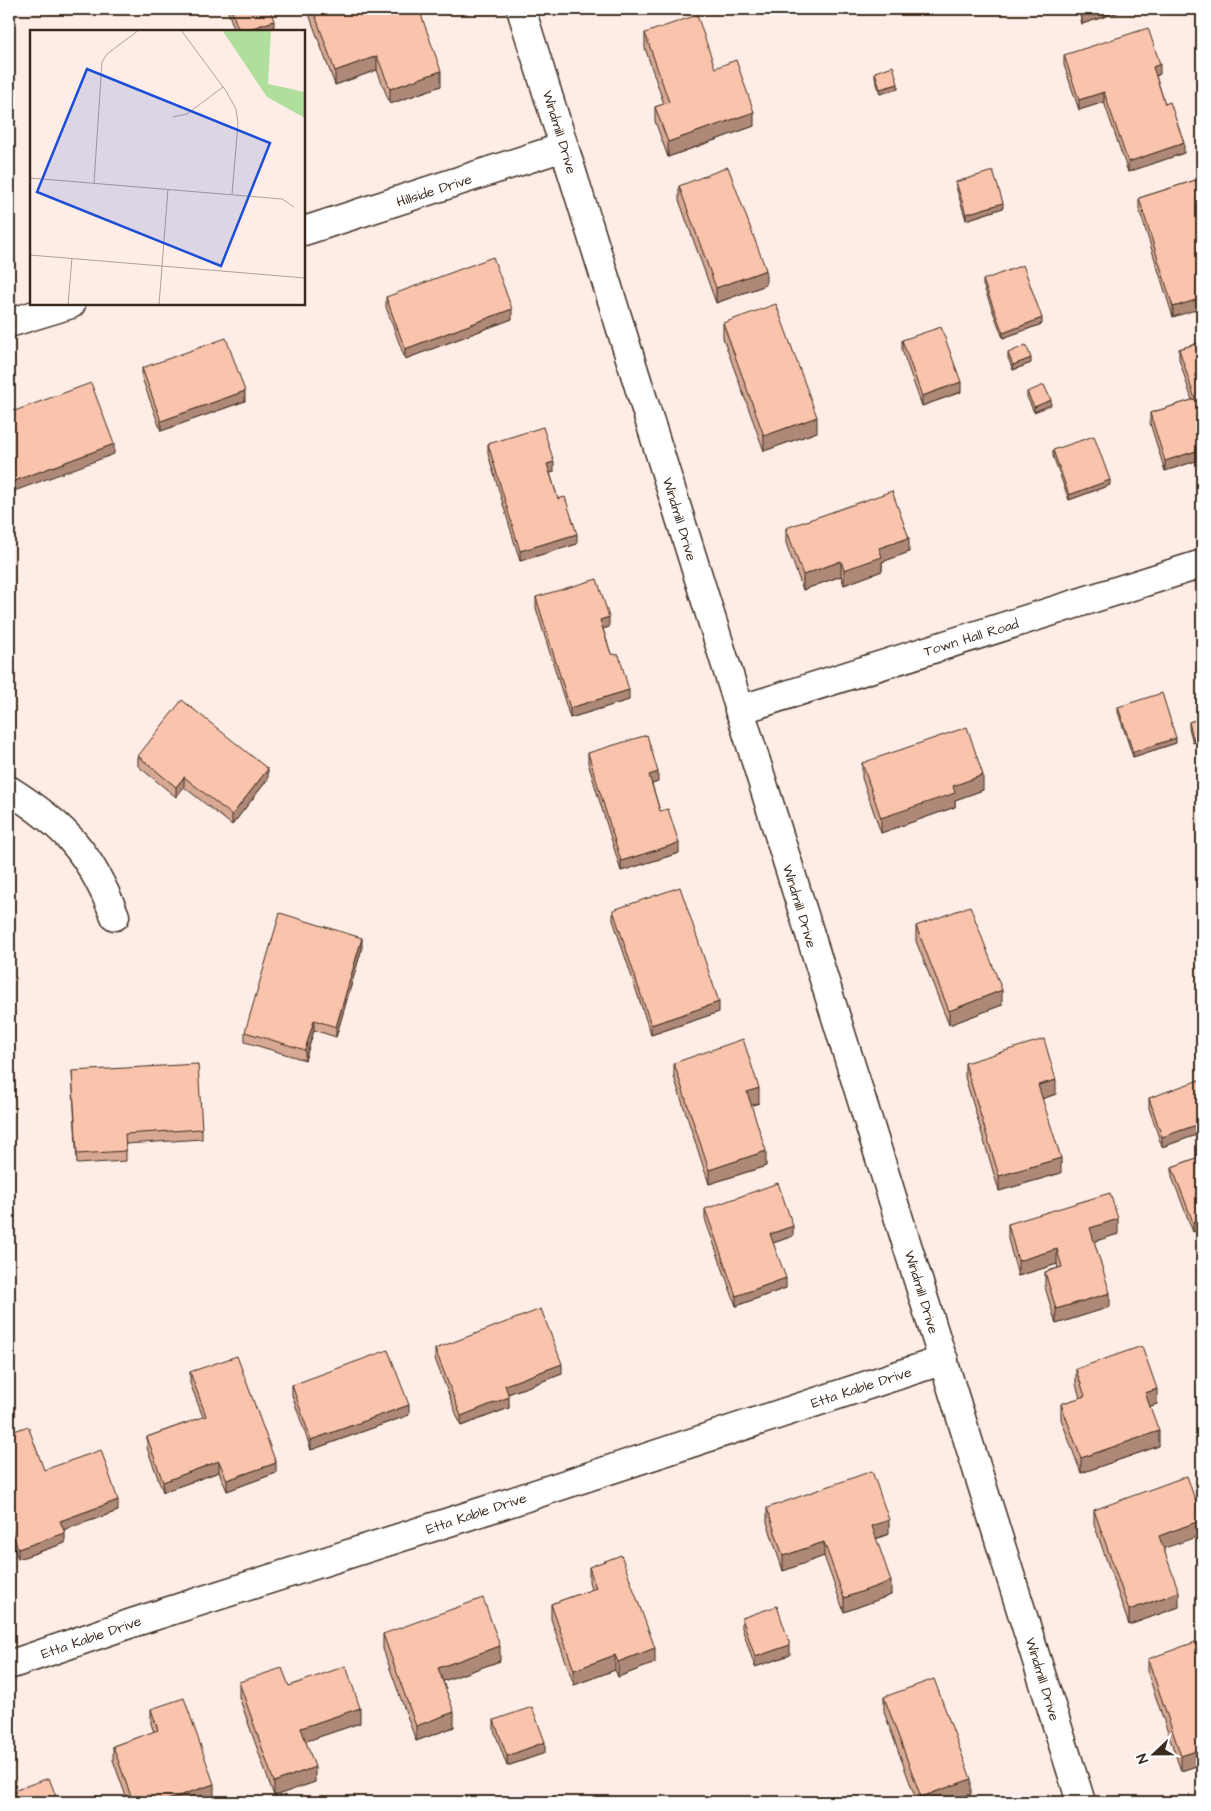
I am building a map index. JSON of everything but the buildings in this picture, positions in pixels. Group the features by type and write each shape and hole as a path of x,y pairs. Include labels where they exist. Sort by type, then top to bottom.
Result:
{"street":[{"name":"Windmill Drive","path":"521,9 1081,1802"},
{"name":"Hillside Drive","path":"305,231 564,147"},
{"path":"9,323 68,305"},
{"name":"Town Hall Road","path":"739,710 1202,564"},
{"path":"9,790 45,814 64,831 86,857 102,885 115,916"},
{"name":"Etta Kable Drive","path":"9,1664 944,1360"}]}
